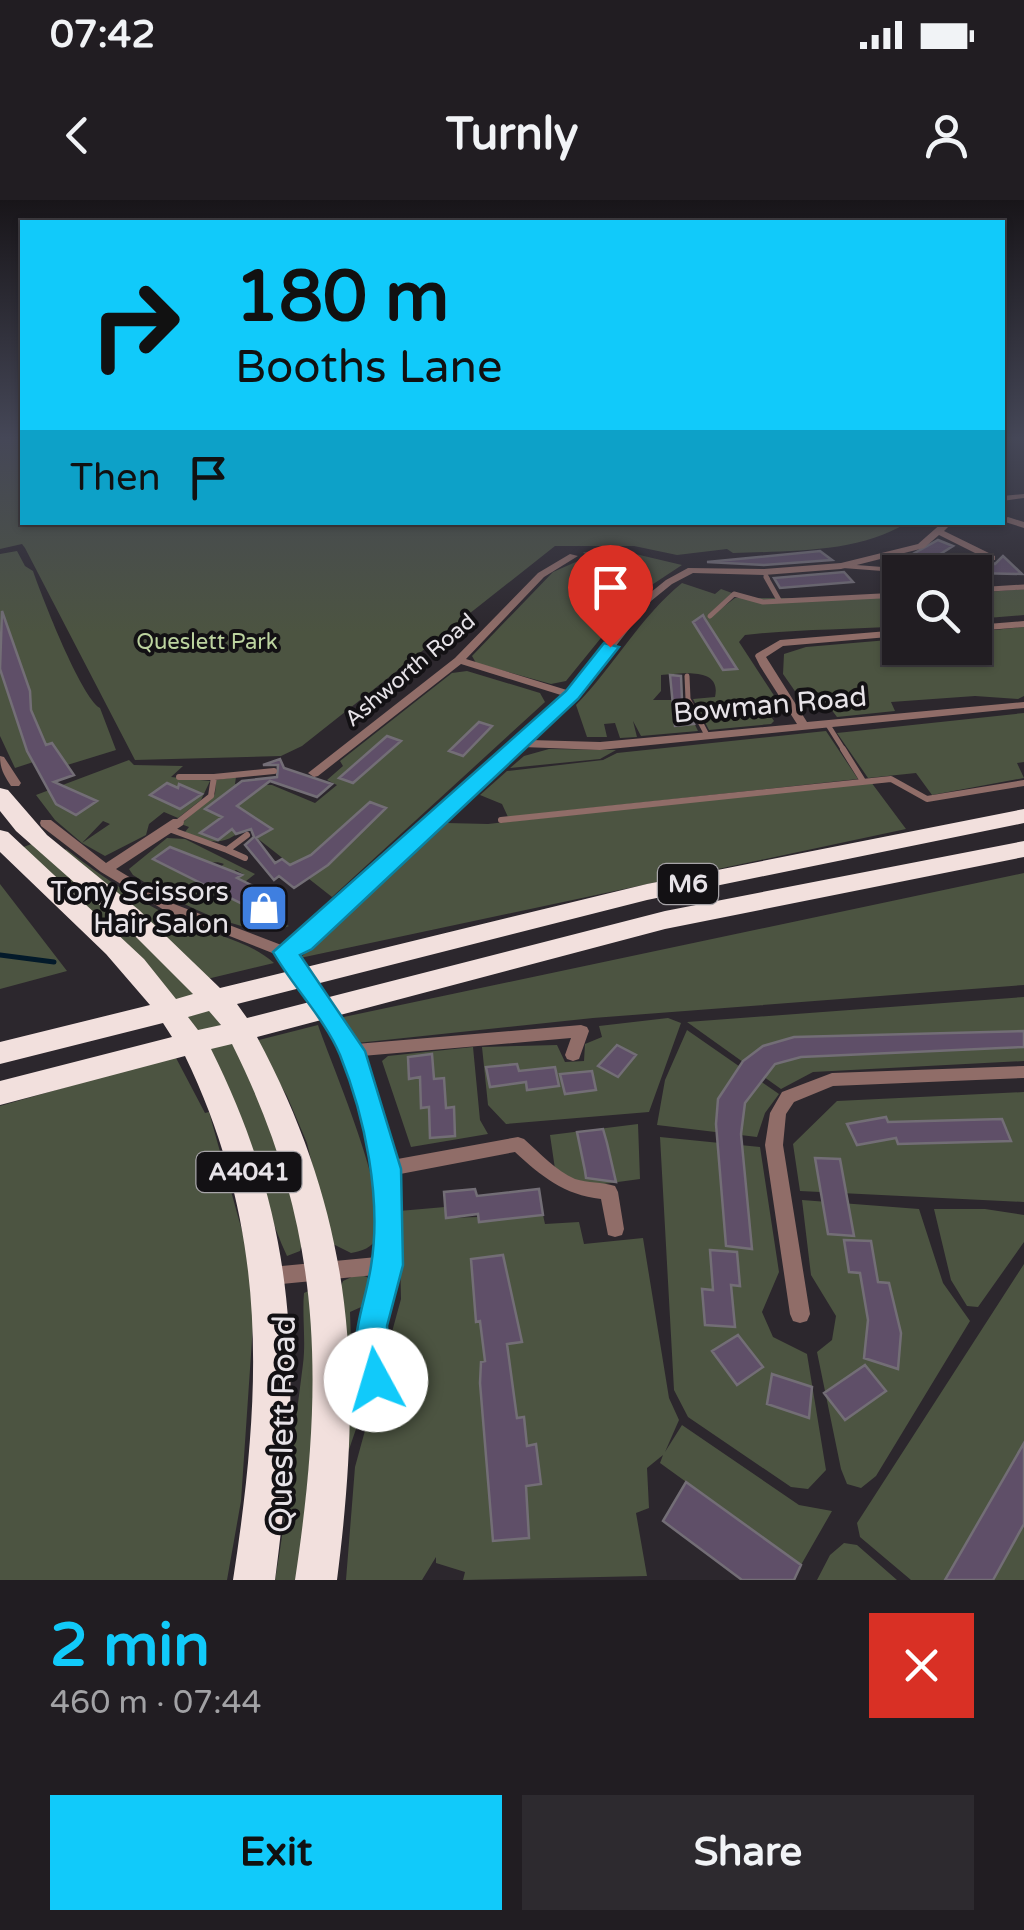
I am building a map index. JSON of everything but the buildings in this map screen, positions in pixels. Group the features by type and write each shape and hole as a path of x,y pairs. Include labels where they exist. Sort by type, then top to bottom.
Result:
{"highway":[{"name":"Queslett Road","path":"7,789 18,838 72,903 148,982 206,1064 246,1158 272,1276 272,1439 254,1580"},
{"name":"M6","path":"0,1053 646,892 1024,816"},
{"name":"Queslett Road","path":"18,838 132,919 229,1014 278,1102 310,1194 324,1270 330,1383 325,1524 316,1580"},
{"name":"M6","path":"0,1093 666,920 1024,849"}],"street":[{"path":"1008,520 1024,526"},
{"path":"376,1380 370,1326 387,1265 386,1169 352,1051 285,952 304,943 572,695 648,599 669,582 692,570 764,572 842,566 921,546 947,525"},
{"path":"942,532 989,553"},
{"name":"Ashworth Road","path":"314,773 459,660 541,575 573,556"},
{"path":"992,627 1024,624"},
{"path":"804,726 760,656 780,642 882,634"},
{"path":"459,660 572,695"},
{"name":"Bowman Road","path":"520,743 600,746 1024,705"},
{"name":"Queslett Road","path":"0,760 7,789"},
{"path":"106,869 173,825"},
{"name":"Queslett Road","path":"18,838 106,869 170,907 285,952"},
{"path":"352,1051 581,1031 573,1055"},
{"path":"800,1314 774,1145 778,1113 788,1097 832,1080 1024,1072"},
{"path":"386,1169 518,1144 551,1177 576,1190 609,1192 615,1228"},
{"path":"324,1270 387,1265"},
{"name":"Queslett Road","path":"272,1276 324,1270"}],"lane":[{"path":"842,566 863,572 882,570"},
{"path":"764,572 779,600"},
{"path":"992,589 1024,587"},
{"path":"710,616 734,594 763,602 882,596"},
{"path":"687,676 688,699 706,735"},
{"path":"828,725 863,781"},
{"path":"179,778 274,772"},
{"path":"214,778 210,796 173,825 246,858"},
{"path":"502,820 863,781 891,780 927,799 1024,783"},
{"path":"227,850 247,835"}],"green space":[{"name":"Queslett Park","path":"0,504 20,504 20,525 902,525 867,540 799,551 733,553 727,549 677,555 634,546 555,546 302,746 281,756 135,760 25,548 22,544 0,549"},
{"path":"17,551 25,566 33,571 63,645 83,686 100,708 116,750 64,766 58,754 15,768 0,736 0,554"},
{"path":"583,552 627,552 682,565 635,596 566,681 551,684 476,663 472,656 553,572 587,557"},
{"path":"682,583 715,594 721,589 732,593 707,616 710,617 735,598 882,598 882,627 745,635 739,642 775,697 752,700 764,706 774,721 771,724 709,730 693,699 715,697 712,680 698,674 661,675 661,691 653,700 683,700 698,731 641,736 633,721 637,737 620,738 615,723 604,724 607,737 587,737 576,705"},
{"path":"1024,589 1024,615 992,618 992,592"},
{"path":"1024,627 1024,696 1018,699 975,696 891,702 895,711 837,717 818,692 797,694 783,674 784,654 806,647 882,641 882,665 992,665 992,630"},
{"path":"467,671 540,693 545,702 332,897 257,838 272,829 258,820 223,841 185,832 189,827 181,824 215,794 216,780 236,777 235,784 272,785 315,803 337,785 327,780 343,766 340,761 452,673"},
{"path":"1024,713 1024,762 1017,763 1024,778 932,795 916,773 868,778 837,733"},
{"path":"826,731 858,779 508,817 502,804 480,795 507,771 603,760 617,753"},
{"path":"549,749 616,750 600,759 510,768 524,756"},
{"path":"129,760 134,765 183,766 171,777 210,781 201,800 178,818 164,812 149,824 146,835 105,856 82,843 55,820 36,795","holes":["103,821 110,824 82,843"]},
{"path":"871,782 906,829 300,958 447,823 488,824"},
{"path":"167,838 185,839 255,874 232,892 228,890 243,874 236,870 230,874 219,868 224,864 219,862 200,867 187,877 289,926 272,930 231,923 166,895 133,875 129,869"},
{"path":"34,843 174,970 223,1027 263,1100 303,1239 300,1251 287,1256 236,1107 21,848"},
{"path":"66,849 153,907 242,944 274,963 207,979 63,852"},
{"path":"1024,873 1024,985 593,1018 357,1043 339,1018"},
{"path":"0,884 67,971 0,989"},
{"path":"1024,997 1024,1061 813,1072 781,1089 687,1022"},
{"path":"668,1018 681,1023 649,1112 506,1124 488,1105 482,1047 557,1045 565,1062 584,1061 585,1044 602,1037 599,1026"},
{"path":"318,1025 376,1194 377,1237 370,1246 351,1253 331,1243 307,1143 287,1096 255,1041"},
{"path":"687,1030 779,1094 765,1113 757,1137 657,1125 665,1080"},
{"path":"473,1047 480,1120 488,1134 411,1147 382,1061 388,1056"},
{"path":"175,1056 205,1113 209,1112 256,1281 241,1501 227,1580 0,1580 0,1106"},
{"path":"1024,1092 1024,1202 800,1191 793,1144 837,1101"},
{"path":"638,1124 640,1179 581,1187 555,1169 550,1135"},
{"path":"660,1137 760,1147 779,1272 762,1312 773,1337 807,1354 826,1470 808,1489 791,1487 688,1417 674,1390"},
{"path":"802,1200 919,1209 943,1283 970,1321 876,1476 861,1488 847,1484 841,1469 817,1352 832,1340 836,1316 811,1275"},
{"path":"445,1207 446,1218 543,1215 545,1224 579,1222 584,1244 643,1238 669,1398 679,1420 665,1452 682,1425 799,1505 832,1511 801,1565 660,1463 663,1455 647,1468 649,1508 636,1513 647,1576 463,1580 465,1572 436,1563 436,1557 422,1580 346,1580 355,1467 401,1299 399,1211"},
{"path":"934,1209 985,1209 1024,1215 1024,1242 978,1307 967,1306 951,1280"},
{"path":"1024,1264 1024,1580 911,1580 860,1537 857,1523"},
{"path":"358,1274 367,1277 374,1289 370,1303 350,1312 352,1368 370,1388 342,1470 339,1291 343,1281"},
{"path":"313,1289 316,1395 298,1580 275,1580 303,1364 304,1293"},
{"path":"844,1543 857,1545 897,1580 817,1580 830,1555"}],"waterway":[{"path":"0,955 54,962"}],"place":[{"name":"Tony Scissors Hair Salon","path":"264,908"}],"route":[{"path":"376,1380 370,1326 387,1265 386,1169 352,1051 285,952 304,943 572,695 610,647"}]}
